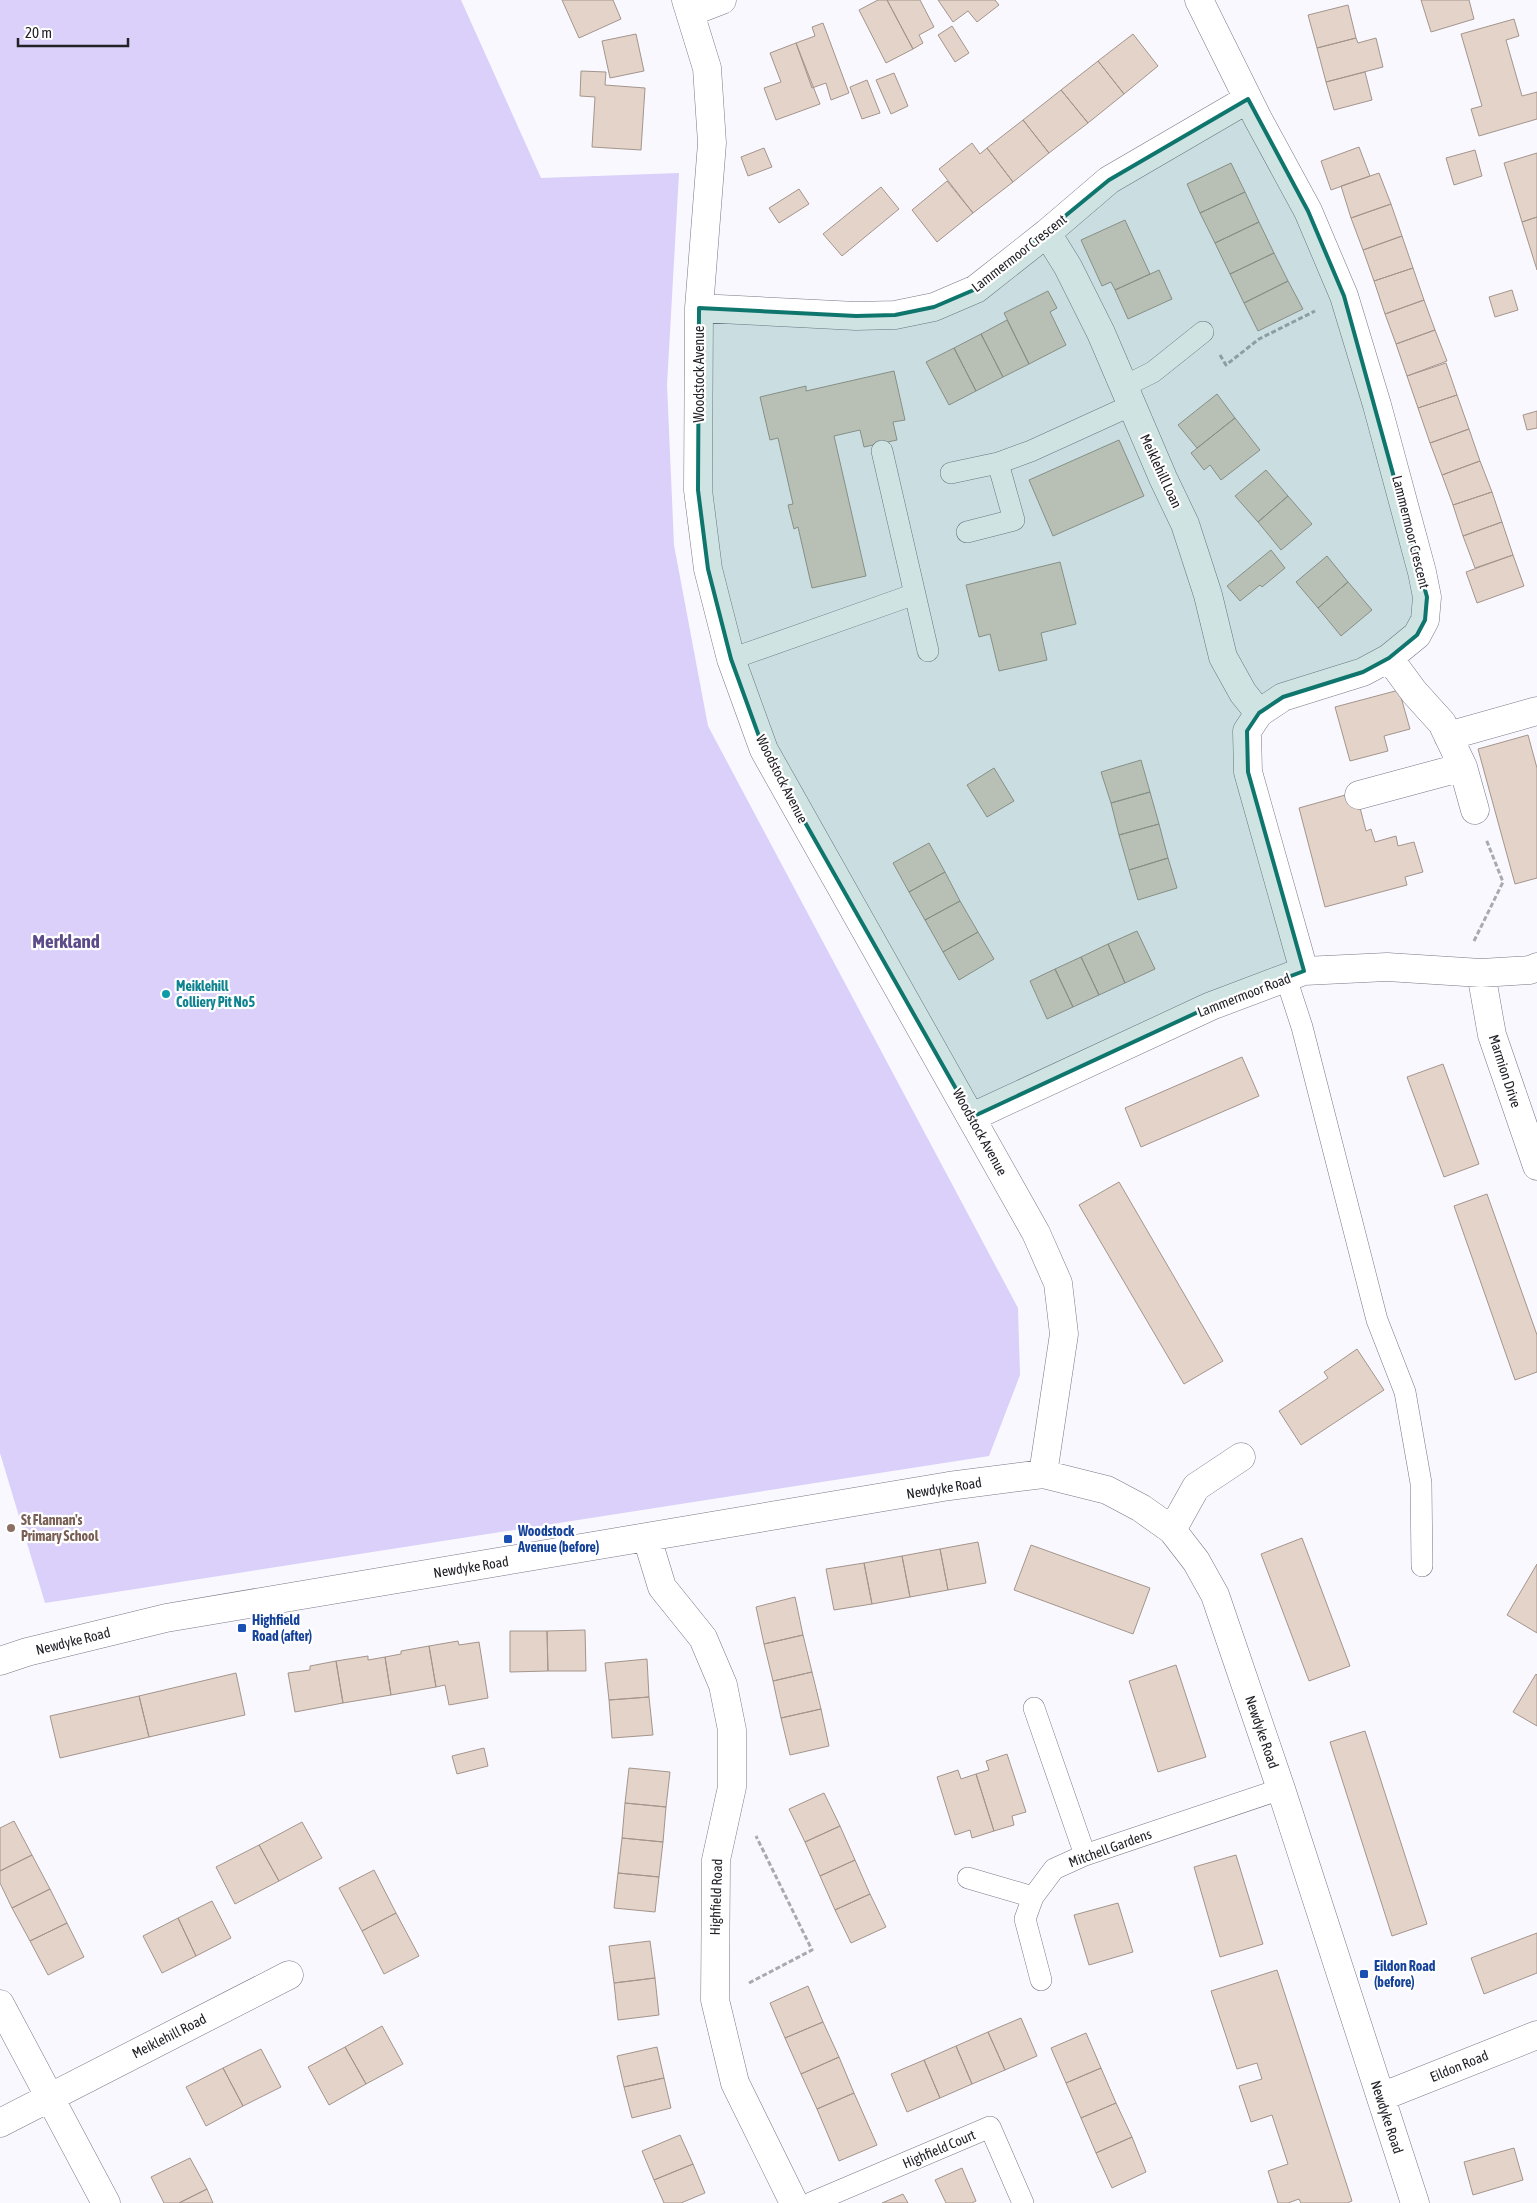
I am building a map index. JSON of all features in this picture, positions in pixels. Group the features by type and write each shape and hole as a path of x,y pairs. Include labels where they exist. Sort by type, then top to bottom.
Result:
{"street":[{"path":"689,6 722,0"},
{"name":"Lammermoor Crescent","path":"1199,0 1248,99 1308,211 1344,296 1380,414 1428,597 1425,620 1417,635 1389,658 1363,672 1283,697 1259,713 1247,731 1248,772 1295,974"},
{"name":"Woodstock Avenue","path":"689,6 707,68 712,143 699,308 698,490 708,570 730,659 764,750 1036,1232 1058,1283 1064,1334 1043,1474"},
{"name":"Lammermoor Crescent","path":"699,308 856,316 895,315 934,307 976,288 1047,233 1109,180 1248,99"},
{"name":"Meiklehill Loan","path":"1047,233 1068,267 1101,333 1127,396 1185,524 1208,595 1223,657 1243,693 1259,713"},
{"path":"1389,658 1414,692 1442,723 1463,767 1475,810"},
{"path":"1448,736 1537,710"},
{"path":"1359,795 1463,767"},
{"name":"Lammermoor Road","path":"972,1117 1211,1006 1295,974 1387,967 1481,973 1530,970 1537,967"},
{"name":"Marmion Drive","path":"1481,973 1492,1035 1537,1166"},
{"path":"1172,1530 1196,1487 1241,1457"},
{"name":"Newdyke Road","path":"0,1661 27,1652 166,1618 949,1486 1043,1474 1107,1490 1141,1508 1172,1530 1196,1561 1215,1595 1281,1789 1415,2203"},
{"name":"Highfield Road","path":"646,1538 662,1587 703,1638 723,1685 732,1730 732,1787 716,1860 715,2000 735,2083 794,2203"},
{"name":"Meiklehill Road","path":"0,2124 50,2096 288,1975"},
{"path":"0,2004 106,2203"},
{"name":"Eildon Road","path":"1380,2097 1537,2035"}],"lane":[{"path":"951,473 998,463 1031,451 1127,396 1153,372 1203,332"},
{"path":"882,451 928,651"},
{"path":"966,532 1014,520 998,463"},
{"path":"730,659 915,594"},
{"path":"1295,974 1302,1027 1376,1320 1404,1392 1422,1483 1422,1566"},
{"path":"1034,1708 1085,1855"},
{"name":"Mitchell Gardens","path":"1041,1980 1025,1919 1032,1897 1054,1870 1085,1855 1281,1789"},
{"path":"968,1878 1032,1897"},
{"name":"Highfield Court","path":"811,2203 990,2128 1023,2203"}],"path":[{"path":"1203,332 1226,365 1258,338 1344,296"},
{"path":"1475,810 1503,882 1474,939 1481,973"},
{"path":"715,2000 812,1950 732,1787"}],"highlighted area":[{"path":"1248,99 1308,211 1344,296 1427,597 1425,620 1417,635 1389,658 1363,672 1283,697 1259,713 1247,731 1248,772 1304,971 1211,1006 972,1117 764,750 731,659 708,569 698,490 699,308 856,316 895,315 934,307 976,289 1109,180"}],"shaded area":[{"path":"0,0 461,0 541,178 679,173 667,385 674,545 708,726 1018,1308 1020,1375 989,1456 45,1603 0,1453"}],"building":[{"path":"562,0 613,0 621,19 579,38"},
{"path":"878,0 887,0 913,49 886,63 859,10"},
{"path":"887,0 920,0 934,27 919,35 923,43 913,49"},
{"path":"938,0 995,0 999,5 977,22 968,11 953,22"},
{"path":"1421,0 1469,0 1474,19 1431,32"},
{"path":"1348,5 1356,38 1317,48 1308,15"},
{"path":"1514,19 1519,36 1506,40 1522,96 1537,92 1537,119 1479,136 1471,109 1482,106 1461,34"},
{"path":"823,23 849,93 831,100 826,83 812,88 796,43 815,36 812,27"},
{"path":"952,26 969,53 955,62 938,35"},
{"path":"636,34 644,71 610,78 602,41"},
{"path":"1133,34 1158,66 1124,94 1098,61"},
{"path":"1356,38 1358,43 1376,38 1383,67 1326,82 1317,48"},
{"path":"796,43 820,104 776,120 764,88 781,82 770,53"},
{"path":"1098,61 1124,94 1088,123 1061,90"},
{"path":"581,71 606,72 605,85 645,88 641,150 592,147 595,97 580,96"},
{"path":"1365,72 1372,100 1334,110 1326,82"},
{"path":"894,73 908,106 891,114 876,80"},
{"path":"867,80 880,113 862,119 850,87"},
{"path":"1061,90 1088,123 1049,153 1023,120"},
{"path":"1023,120 1049,153 1013,182 987,148"},
{"path":"972,143 980,154 987,148 1013,182 973,213 939,169"},
{"path":"1359,147 1370,176 1331,190 1321,161"},
{"path":"764,148 772,167 748,176 741,157"},
{"path":"1475,150 1482,176 1454,185 1446,158"},
{"path":"1537,153 1537,217 1522,222 1504,163"},
{"path":"1231,163 1245,192 1200,213 1187,184"},
{"path":"1379,173 1391,204 1351,218 1341,186"},
{"path":"947,181 973,213 937,242 912,210"},
{"path":"881,187 899,209 842,256 823,234"},
{"path":"799,189 809,204 779,223 769,208"},
{"path":"1245,192 1259,222 1215,243 1200,213"},
{"path":"1391,204 1402,236 1363,250 1351,218"},
{"path":"1537,217 1537,270 1522,222"},
{"path":"1125,220 1150,274 1115,290 1111,282 1102,286 1081,240"},
{"path":"1259,222 1274,253 1230,274 1215,243"},
{"path":"1402,236 1413,268 1374,281 1363,250"},
{"path":"1274,253 1288,281 1244,303 1230,274"},
{"path":"1413,268 1424,300 1385,314 1374,281"},
{"path":"1159,270 1172,299 1128,319 1115,290"},
{"path":"1288,281 1303,309 1258,331 1244,303"},
{"path":"1512,290 1518,310 1495,317 1489,297"},
{"path":"1048,291 1057,308 1050,312 1066,345 1029,364 1004,313"},
{"path":"1424,300 1435,330 1396,344 1385,314"},
{"path":"1007,320 1029,364 1003,377 981,334"},
{"path":"1435,330 1447,361 1407,376 1396,344"},
{"path":"981,334 1003,377 976,391 954,348"},
{"path":"954,348 976,391 949,405 926,362"},
{"path":"1446,363 1457,395 1418,408 1407,376"},
{"path":"894,371 905,420 893,422 897,440 864,447 860,430 834,436 866,576 812,588 798,527 794,529 788,505 793,504 778,438 770,440 760,397 806,386 806,391"},
{"path":"1217,394 1235,418 1197,448 1178,425"},
{"path":"1457,395 1469,429 1430,443 1418,408"},
{"path":"1537,411 1537,428 1527,430 1523,415"},
{"path":"1235,418 1260,450 1221,480 1210,465 1204,470 1191,453"},
{"path":"1469,429 1480,461 1442,475 1430,443"},
{"path":"1119,440 1144,496 1053,536 1029,480"},
{"path":"1480,461 1492,492 1453,505 1442,475"},
{"path":"1266,470 1288,496 1258,522 1235,496"},
{"path":"1492,492 1502,522 1463,536 1453,505"},
{"path":"1288,496 1312,524 1281,550 1258,522"},
{"path":"1502,522 1513,555 1475,568 1463,536"},
{"path":"1271,550 1285,568 1262,587 1260,585 1240,601 1227,586"},
{"path":"1513,555 1524,586 1477,603 1466,572"},
{"path":"1327,556 1348,582 1318,608 1296,582"},
{"path":"1060,562 1076,624 1041,633 1047,660 999,671 990,634 979,637 966,585"},
{"path":"1348,582 1372,610 1341,636 1318,608"},
{"path":"1399,690 1410,729 1384,736 1388,751 1350,761 1335,707"},
{"path":"1528,735 1537,768 1537,878 1515,884 1478,749"},
{"path":"1141,760 1150,792 1111,803 1101,772"},
{"path":"994,768 1014,801 987,817 967,785"},
{"path":"1150,792 1159,824 1119,835 1111,803"},
{"path":"1356,792 1366,831 1371,829 1375,842 1396,836 1398,846 1414,842 1423,872 1405,877 1407,885 1325,907 1299,808"},
{"path":"1159,824 1168,858 1129,870 1119,835"},
{"path":"929,843 945,872 909,892 893,863"},
{"path":"1168,858 1177,888 1138,900 1129,870"},
{"path":"945,872 960,901 925,920 909,892"},
{"path":"960,901 978,932 943,952 925,920"},
{"path":"1137,931 1155,969 1125,983 1108,944"},
{"path":"978,932 994,959 959,980 943,952"},
{"path":"1108,944 1125,983 1099,995 1081,957"},
{"path":"1081,957 1099,995 1073,1007 1055,969"},
{"path":"1055,969 1073,1007 1047,1019 1030,981"},
{"path":"1242,1057 1259,1096 1141,1147 1125,1108"},
{"path":"1443,1064 1479,1164 1444,1177 1407,1077"},
{"path":"1119,1182 1223,1361 1184,1384 1079,1205"},
{"path":"1487,1194 1537,1335 1537,1372 1515,1380 1454,1206"},
{"path":"1357,1349 1384,1390 1301,1445 1279,1411 1328,1378 1324,1372"},
{"path":"1302,1538 1350,1666 1309,1681 1261,1554"},
{"path":"978,1542 986,1583 948,1590 940,1549"},
{"path":"1031,1545 1150,1588 1133,1634 1014,1590"},
{"path":"940,1549 948,1590 910,1597 902,1556"},
{"path":"902,1556 910,1597 872,1604 864,1563"},
{"path":"864,1563 872,1604 834,1610 826,1569"},
{"path":"1537,1564 1537,1633 1507,1615"},
{"path":"795,1597 803,1635 764,1644 756,1607"},
{"path":"585,1630 586,1671 548,1671 547,1631"},
{"path":"510,1631 547,1631 548,1671 510,1672"},
{"path":"803,1635 812,1672 773,1681 764,1644"},
{"path":"458,1641 459,1645 479,1642 488,1698 449,1705 445,1685 436,1687 429,1646"},
{"path":"429,1646 436,1687 391,1695 385,1657 401,1654 401,1651"},
{"path":"368,1656 368,1660 385,1657 391,1695 343,1703 336,1661"},
{"path":"647,1659 649,1697 609,1700 605,1663"},
{"path":"336,1661 343,1703 295,1712 288,1673 310,1670 310,1666"},
{"path":"1176,1665 1206,1757 1158,1772 1129,1681"},
{"path":"812,1672 821,1709 781,1718 773,1681"},
{"path":"236,1673 245,1715 149,1737 139,1696"},
{"path":"1537,1675 1537,1726 1513,1712"},
{"path":"139,1696 149,1737 60,1758 50,1716"},
{"path":"649,1697 653,1735 612,1738 609,1700"},
{"path":"821,1709 829,1746 790,1755 781,1718"},
{"path":"1365,1731 1427,1924 1392,1936 1330,1742"},
{"path":"484,1748 488,1766 457,1774 452,1756"},
{"path":"1007,1754 1026,1812 1012,1816 1014,1825 994,1831 976,1774 989,1770 986,1761"},
{"path":"629,1768 670,1772 666,1807 625,1803"},
{"path":"958,1770 961,1779 976,1774 994,1831 972,1838 970,1830 955,1835 937,1777"},
{"path":"824,1793 840,1826 805,1842 789,1809"},
{"path":"625,1803 666,1807 663,1842 622,1838"},
{"path":"14,1821 32,1855 0,1871 0,1828"},
{"path":"302,1822 322,1858 279,1881 259,1845"},
{"path":"840,1826 855,1860 820,1876 805,1842"},
{"path":"622,1838 663,1842 659,1877 618,1873"},
{"path":"259,1845 279,1881 235,1904 216,1867"},
{"path":"32,1855 50,1889 12,1908 0,1883 0,1871"},
{"path":"1236,1855 1263,1944 1220,1957 1194,1867"},
{"path":"855,1860 870,1894 835,1910 820,1876"},
{"path":"374,1870 396,1913 362,1931 339,1888"},
{"path":"618,1873 659,1877 655,1912 614,1908"},
{"path":"50,1889 67,1923 30,1941 12,1908"},
{"path":"870,1894 886,1927 851,1943 835,1910"},
{"path":"212,1901 231,1938 196,1956 178,1918"},
{"path":"1118,1903 1133,1952 1089,1965 1074,1915"},
{"path":"396,1913 419,1956 384,1974 362,1931"},
{"path":"178,1918 196,1956 162,1973 143,1936"},
{"path":"67,1923 84,1957 48,1975 30,1941"},
{"path":"1537,1933 1537,1973 1484,1994 1471,1958"},
{"path":"650,1941 655,1978 614,1983 609,1946"},
{"path":"1277,1970 1352,2201 1347,2203 1301,2203 1299,2199 1288,2203 1278,2203 1268,2171 1288,2164 1272,2115 1251,2122 1239,2086 1262,2079 1257,2063 1237,2069 1211,1991"},
{"path":"655,1978 659,2015 618,2020 614,1983"},
{"path":"808,1986 823,2022 785,2038 770,2003"},
{"path":"1021,2018 1037,2056 1005,2070 988,2032"},
{"path":"823,2022 839,2057 801,2074 785,2038"},
{"path":"382,2026 403,2064 366,2084 345,2047"},
{"path":"988,2032 1005,2070 972,2084 956,2046"},
{"path":"1086,2033 1101,2068 1066,2083 1051,2048"},
{"path":"956,2046 972,2084 940,2098 924,2060"},
{"path":"345,2047 366,2084 329,2105 308,2067"},
{"path":"657,2047 664,2078 624,2087 617,2056"},
{"path":"261,2049 281,2087 243,2106 223,2068"},
{"path":"839,2057 854,2093 817,2109 801,2074"},
{"path":"924,2060 940,2098 907,2112 891,2074"},
{"path":"223,2068 243,2106 206,2126 186,2087"},
{"path":"1101,2068 1116,2103 1081,2118 1066,2083"},
{"path":"664,2078 671,2108 632,2118 624,2087"},
{"path":"854,2093 877,2145 839,2161 817,2109"},
{"path":"1116,2103 1132,2137 1096,2153 1081,2118"},
{"path":"680,2135 693,2164 654,2180 642,2151"},
{"path":"1132,2137 1146,2172 1112,2188 1096,2153"},
{"path":"1514,2148 1523,2180 1473,2195 1464,2162"},
{"path":"190,2158 207,2189 179,2203 164,2203 151,2177"},
{"path":"693,2164 705,2193 681,2203 664,2203 654,2180"},
{"path":"962,2168 976,2201 972,2203 946,2203 935,2180"},
{"path":"207,2189 213,2203 179,2203"},
{"path":"903,2194 908,2203 882,2203"}],"place":[{"name":"Meiklehill Colliery Pit No5","path":"166,994"},
{"name":"St Flannan's Primary School","path":"11,1528"},
{"name":"Woodstock Avenue (before)","path":"508,1539"},
{"name":"Highfield Road (after)","path":"242,1628"},
{"name":"Eildon Road (before)","path":"1364,1974"}],"district":[{"name":"Merkland","path":"66,941"}]}
